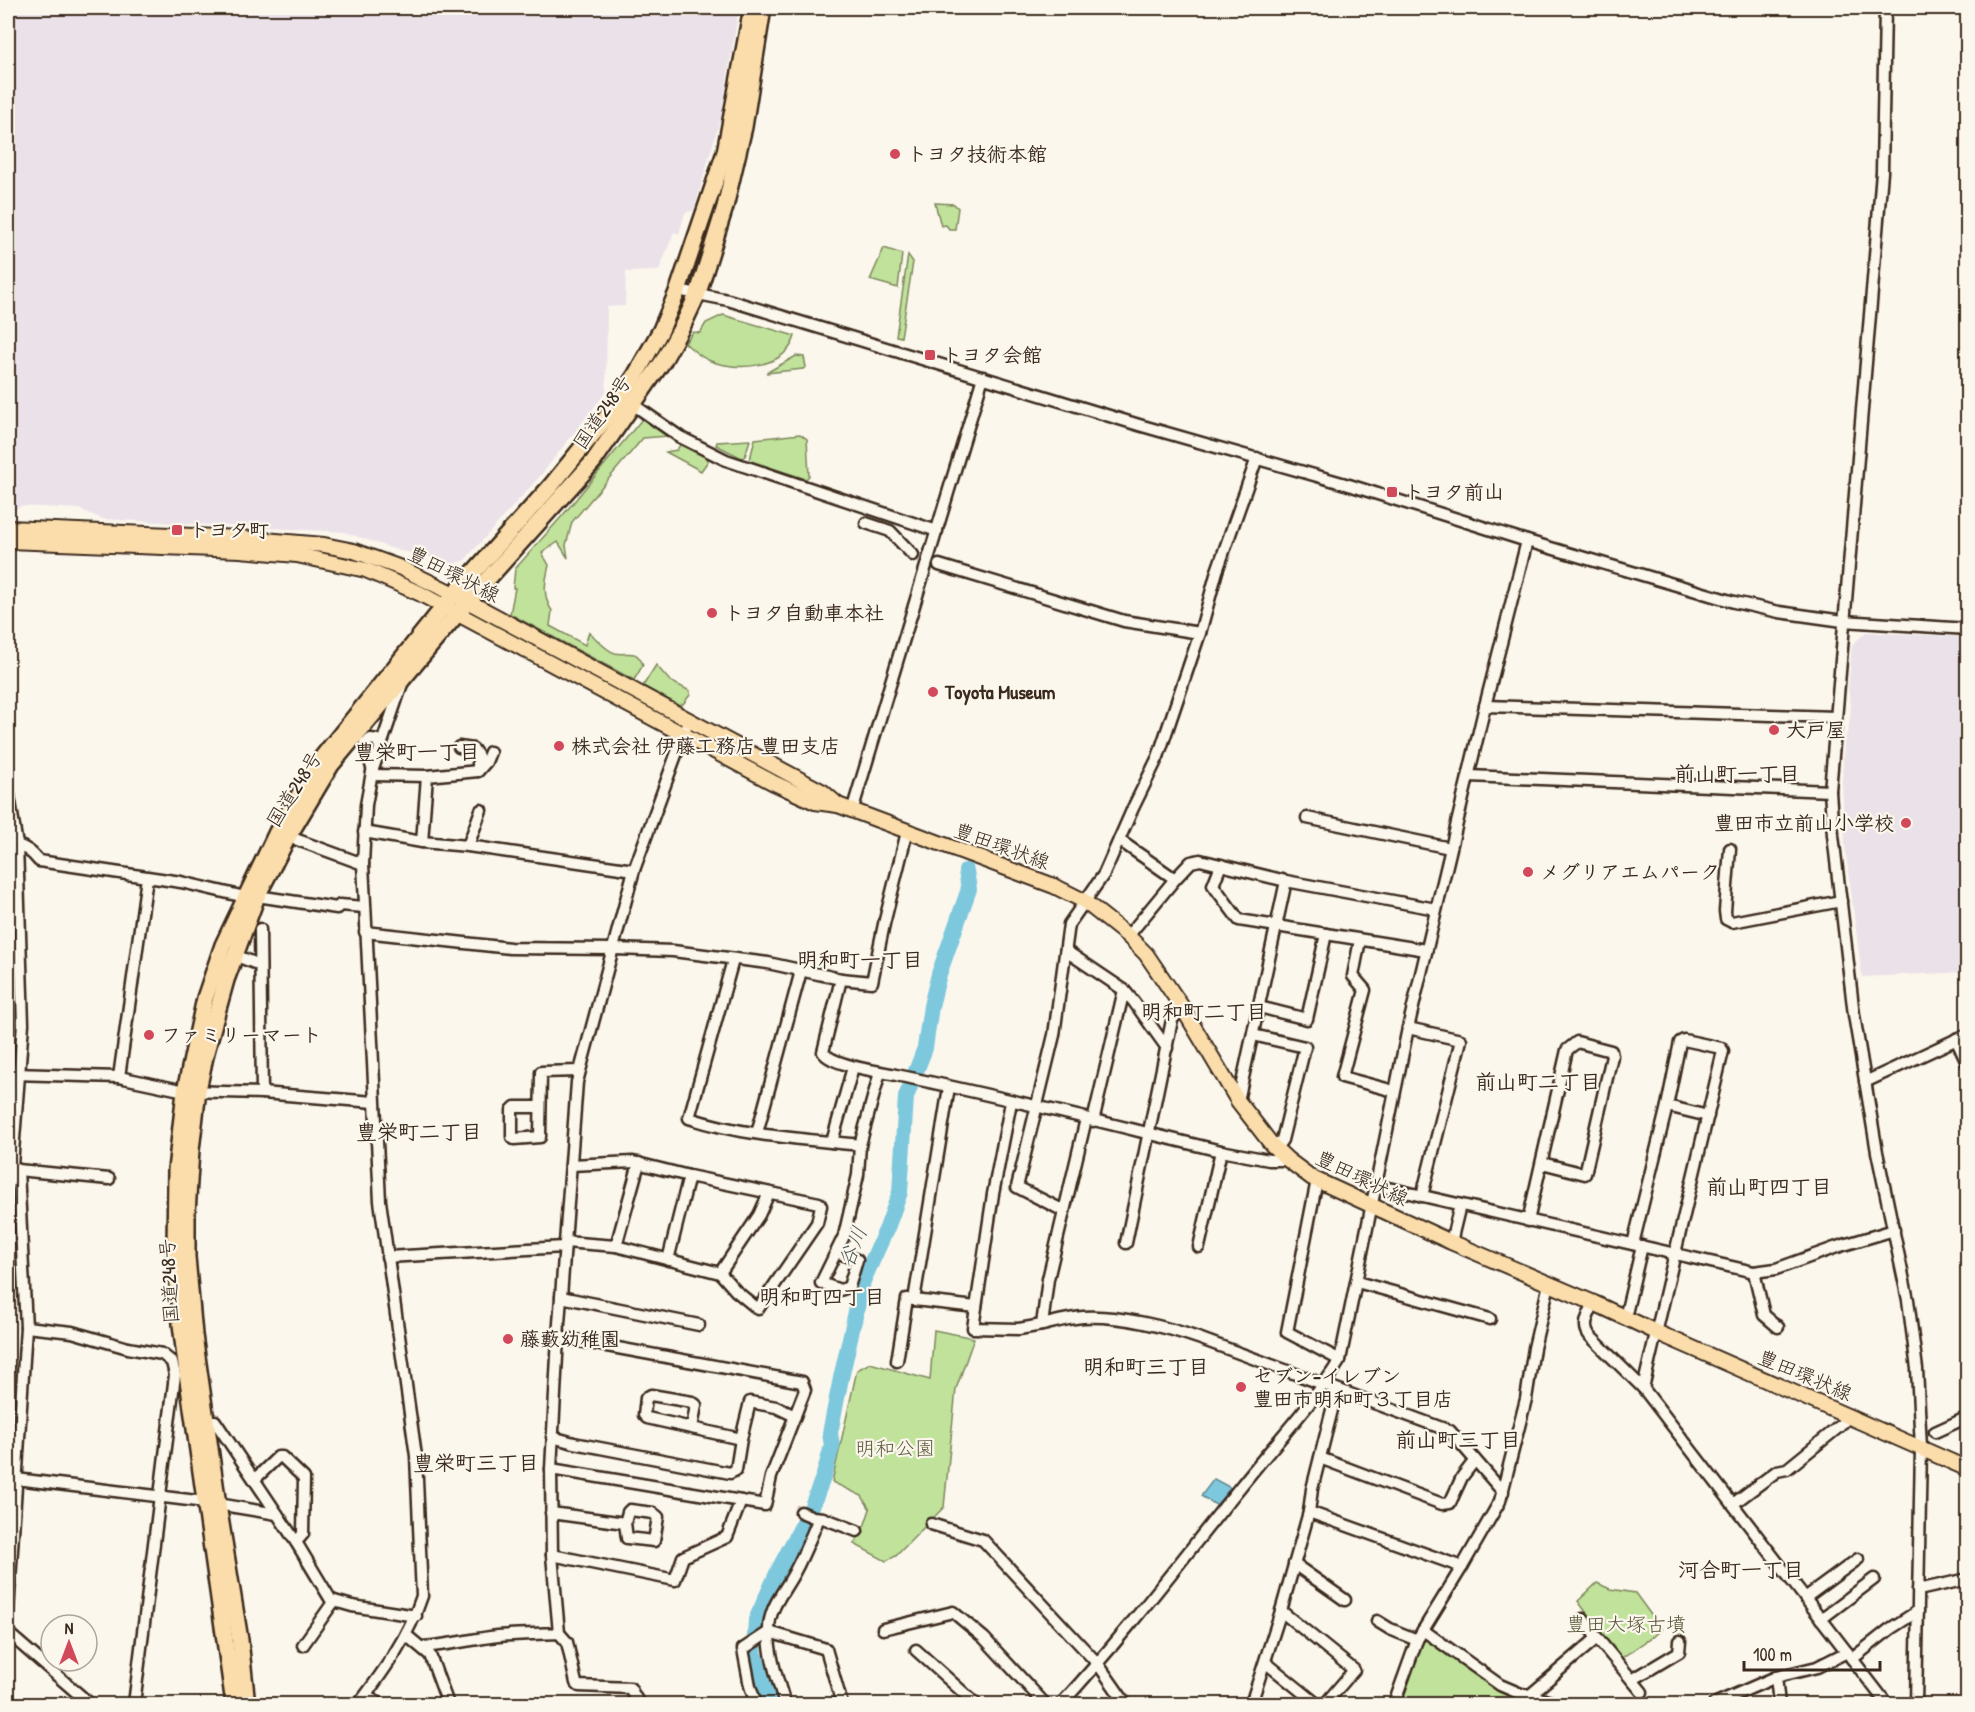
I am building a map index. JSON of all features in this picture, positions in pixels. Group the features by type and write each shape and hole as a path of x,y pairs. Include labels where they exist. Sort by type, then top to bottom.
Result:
{"highway":[{"name":"国道248号","path":"282,835 307,807 331,765 404,678 459,604 606,418 635,376 661,330 678,290 725,152 753,8"},
{"name":"国道248号","path":"247,1704 240,1640 181,1374 181,1324 175,1213 176,1170 205,998 223,945 251,897 320,760 443,607 459,604 593,462 663,361 698,293 725,207 744,127 763,8"},
{"name":"国道248号","path":"234,1704 211,1504 206,1421 194,1335 187,1257 191,1091 206,1052 251,897"}],"main road":[{"name":"豊田環状線","path":"8,528 240,538 324,545 354,551 401,568 459,604 685,728 772,782 815,802 838,805 1054,886 1084,901 1128,936 1146,954 1182,1007 1238,1101 1276,1148 1288,1160 1317,1180 1451,1242 1968,1468"},
{"name":"豊田環状線","path":"8,541 240,550 297,555 366,570 390,579 443,607"}],"street":[{"path":"1885,8 1882,172 1830,791 1854,1015 1877,1152 1913,1334 1917,1369 1921,1448 1917,1704"},
{"path":"678,290 728,300 1257,458 1527,542 1734,602 1779,612 1843,621 1968,629"},
{"path":"852,811 983,377"},
{"path":"634,405 680,437 726,460 937,531"},
{"path":"1064,1210 1017,1187 1054,1035 1069,924 1104,874 1158,757 1200,633 1217,571 1257,458"},
{"path":"866,523 890,531 913,555"},
{"path":"1061,1704 1098,1664 1294,1420 1324,1386 1340,1360 1408,1028 1450,848 1527,542"},
{"path":"939,565 1124,621 1200,633"},
{"path":"380,1704 362,1700 406,1635 416,1616 422,1596 416,1456 380,1202 363,864 366,805 372,773 404,678"},
{"path":"1485,706 1836,717"},
{"path":"639,1704 630,1688 579,1686 576,1683 567,1642 559,1633 552,1555 552,1437 579,1071 634,870 655,818 685,728"},
{"path":"459,747 473,749 478,756 478,771"},
{"path":"372,773 427,776 478,771 486,762 490,752"},
{"path":"422,842 427,776"},
{"path":"1469,776 1830,791"},
{"path":"8,789 23,1024 16,1073 15,1167 26,1327 12,1478 8,1613"},
{"path":"468,846 481,810"},
{"path":"1307,818 1450,848"},
{"path":"364,832 422,842 468,846 634,870"},
{"path":"365,932 510,948 672,951 768,963 841,979 872,982 907,832"},
{"path":"282,835 363,864"},
{"path":"1119,840 1175,879"},
{"path":"12,845 33,854 39,861 182,882 251,897 337,908 340,905 364,907"},
{"path":"1730,849 1726,920 1732,922 1841,902"},
{"path":"1128,936 1191,862 1200,860 1287,881 1436,909"},
{"path":"1221,865 1213,885 1239,920 1426,950"},
{"path":"119,1077 147,878"},
{"path":"1238,1101 1287,881"},
{"path":"260,929 262,1093"},
{"path":"1259,1007 1307,1019 1326,934"},
{"path":"1360,940 1353,976 1365,990 1342,1077 1394,1091"},
{"path":"1066,951 1124,990 1167,1048"},
{"path":"234,955 260,965"},
{"path":"733,960 689,1118 719,1128 860,1145"},
{"path":"757,1133 801,971"},
{"path":"841,979 823,1052 825,1057 853,1067 949,1087 1221,1151 1269,1160 1288,1160"},
{"path":"1042,1325 1048,1279 1064,1210 1124,990"},
{"path":"1126,1243 1172,1020 1182,1007"},
{"path":"1408,1028 1461,1040 1422,1196"},
{"path":"1865,1082 1968,1034"},
{"path":"1253,1035 1305,1047 1282,1140 1276,1148"},
{"path":"1956,1039 1968,1065"},
{"path":"1625,1318 1680,1042 1684,1040 1721,1048 1723,1052 1643,1388"},
{"path":"1528,1221 1567,1050 1577,1042 1611,1051 1612,1056 1585,1174 1542,1163"},
{"path":"832,1142 853,1067"},
{"path":"540,1107 541,1072 579,1071"},
{"path":"837,1252 844,1236 858,1175 860,1145 880,1072"},
{"path":"16,1073 119,1077 191,1091 262,1093 374,1102"},
{"path":"914,1300 949,1087"},
{"path":"1011,1102 993,1194 973,1328 1019,1329 1082,1317 1167,1328 1450,1431 1503,1492"},
{"path":"1667,1106 1707,1116"},
{"path":"1199,1247 1221,1151"},
{"path":"387,1257 565,1244 616,1246 720,1273 736,1291 758,1309 817,1223 821,1206 819,1203 689,1176 639,1163 571,1165"},
{"path":"616,1246 639,1163"},
{"path":"15,1167 109,1179"},
{"path":"8,1187 15,1167"},
{"path":"668,1260 689,1176"},
{"path":"1317,1180 1287,1332 1340,1360"},
{"path":"1375,1185 1754,1272 1776,1269 1838,1246 1894,1230"},
{"path":"720,1273 759,1215 769,1192"},
{"path":"1451,1242 1460,1205"},
{"path":"1754,1272 1764,1315 1778,1327"},
{"path":"1357,1282 1490,1319"},
{"path":"1394,1704 1420,1635 1462,1567 1503,1492 1526,1399 1534,1348 1549,1284"},
{"path":"561,1296 699,1325"},
{"path":"897,1361 907,1299 976,1307"},
{"path":"1594,1303 1585,1324 1585,1331 1643,1388 1887,1704"},
{"path":"26,1327 72,1332 162,1354 181,1374 160,1498 134,1704"},
{"path":"551,1469 765,1505 771,1478 805,1390 802,1382 558,1337"},
{"path":"1251,1704 1281,1611 1309,1512 1337,1390"},
{"path":"693,1428 696,1405 693,1402 651,1395 646,1398 644,1415 647,1418 741,1439"},
{"path":"552,1437 730,1473 736,1470 750,1402 776,1407 795,1416"},
{"path":"1733,1504 1777,1471 1787,1469 1840,1426 1849,1415"},
{"path":"1935,1432 1968,1417"},
{"path":"206,1421 215,1421 332,1600 352,1606 416,1616"},
{"path":"255,1479 278,1457 282,1457 304,1478 303,1534 296,1542"},
{"path":"1320,1458 1442,1504 1450,1503 1462,1477 1475,1460"},
{"path":"12,1478 277,1514"},
{"path":"552,1555 675,1580 683,1557 728,1537 741,1501"},
{"path":"801,1512 857,1532"},
{"path":"1309,1512 1462,1567"},
{"path":"551,1513 625,1523"},
{"path":"756,1704 750,1686 744,1649 765,1634 779,1595 794,1575 816,1517"},
{"path":"931,1524 983,1540 1098,1664 1126,1704"},
{"path":"1805,1598 1858,1559"},
{"path":"1294,1564 1345,1600"},
{"path":"1821,1618 1874,1579"},
{"path":"1918,1590 1968,1580"},
{"path":"303,1645 332,1600"},
{"path":"1281,1611 1359,1674 1325,1704"},
{"path":"1714,1704 1776,1677 1817,1667 1850,1655 1918,1611"},
{"path":"883,1629 953,1612 998,1651 1045,1704"},
{"path":"1583,1619 1642,1692"},
{"path":"1377,1621 1390,1629 1420,1635 1500,1685 1521,1694 1557,1704"},
{"path":"8,1633 90,1704"},
{"path":"423,1647 501,1636 559,1633"},
{"path":"765,1634 785,1704"},
{"path":"765,1634 826,1649 842,1704"},
{"path":"406,1635 423,1647 434,1662 448,1704"},
{"path":"1530,1695 1598,1638"},
{"path":"1632,1680 1679,1652 1680,1641"},
{"path":"916,1650 976,1704"},
{"path":"1265,1662 1317,1704"},
{"path":"1776,1677 1779,1704"}],"shaded area":[{"path":"8,8 739,8 721,116 694,210 685,213 679,234 674,232 659,271 626,272 625,306 607,307 606,392 541,475 464,561 449,565 424,555 400,551 344,532 102,519 79,509 21,506 8,513"},
{"name":"豊田市立前山小学校","path":"1866,632 1967,637 1967,972 1862,977 1845,846 1842,781 1844,742 1849,727 1851,704 1848,690 1852,645"}],"green space":[{"path":"935,203 954,204 958,208 955,229 949,229 946,225 941,226"},
{"path":"884,248 902,254 898,288 870,280"},
{"path":"908,255 913,262 901,337 896,336"},
{"path":"723,315 795,336 790,347 771,361 745,366 719,364 702,357 685,343 693,332 700,333 706,323"},
{"path":"796,356 804,357 806,367 766,373"},
{"path":"643,418 669,436 643,438 572,522 566,545 568,558 558,542 542,553 549,565 545,588 552,611 550,626 585,645 589,632 604,647 615,653 631,653 638,656 643,665 634,680 510,614 515,588 513,588 515,569"},
{"path":"800,434 807,439 809,476 806,479 751,461 755,439"},
{"path":"750,440 745,456 742,458 716,445 717,442"},
{"path":"681,443 707,456 708,461 701,471 666,452 677,450"},
{"path":"656,665 670,681 690,691 690,695 683,704 678,705 643,686"},
{"name":"明和公園","path":"934,1330 974,1338 956,1389 944,1507 896,1556 886,1561 854,1544 870,1509 862,1496 832,1482 857,1370 870,1363 930,1380"},
{"name":"豊田大塚古墳","path":"1597,1583 1610,1589 1635,1593 1662,1630 1620,1659 1578,1601"},
{"path":"1427,1637 1492,1686 1530,1704 1398,1704 1417,1640"}],"water":[{"path":"1214,1479 1231,1488 1216,1505 1201,1496"}],"waterway":[{"name":"谷川","path":"770,1704 754,1652 756,1620 779,1569 810,1511 824,1475 832,1446 830,1433 841,1378 863,1281 887,1228 900,1192 906,1097 925,1048 931,1006 939,974 969,889 966,871"}],"tunnel":[{"path":"913,555 939,565"}],"railway":[{"path":"8,917 11,1014 8,1110"}],"place":[{"name":"トヨタ技術本館","path":"895,154"},
{"name":"トヨタ会館","path":"930,355"},
{"name":"トヨタ前山","path":"1392,492"},
{"name":"トヨタ町","path":"177,530"},
{"name":"トヨタ自動車本社","path":"712,613"},
{"name":"Toyota Museum","path":"933,692"},
{"name":"大戸屋","path":"1774,730"},
{"name":"株式会社 伊藤工務店 豊田支店","path":"559,746"},
{"name":"豊田市立前山小学校","path":"1906,823"},
{"name":"メグリアエムパーク","path":"1528,872"},
{"name":"ファミリーマート","path":"149,1035"},
{"name":"藤藪幼稚園","path":"508,1339"},
{"name":"セブン-イレブン 豊田市明和町３丁目店","path":"1241,1387"}],"district":[{"name":"豊栄町一丁目","path":"417,752"},
{"name":"前山町一丁目","path":"1737,774"},
{"name":"明和町一丁目","path":"860,960"},
{"name":"明和町二丁目","path":"1204,1012"},
{"name":"前山町二丁目","path":"1538,1082"},
{"name":"豊栄町二丁目","path":"419,1132"},
{"name":"前山町四丁目","path":"1769,1187"},
{"name":"明和町四丁目","path":"822,1297"},
{"name":"明和町三丁目","path":"1146,1367"},
{"name":"前山町三丁目","path":"1458,1440"},
{"name":"豊栄町三丁目","path":"476,1463"},
{"name":"河合町一丁目","path":"1741,1570"}]}
